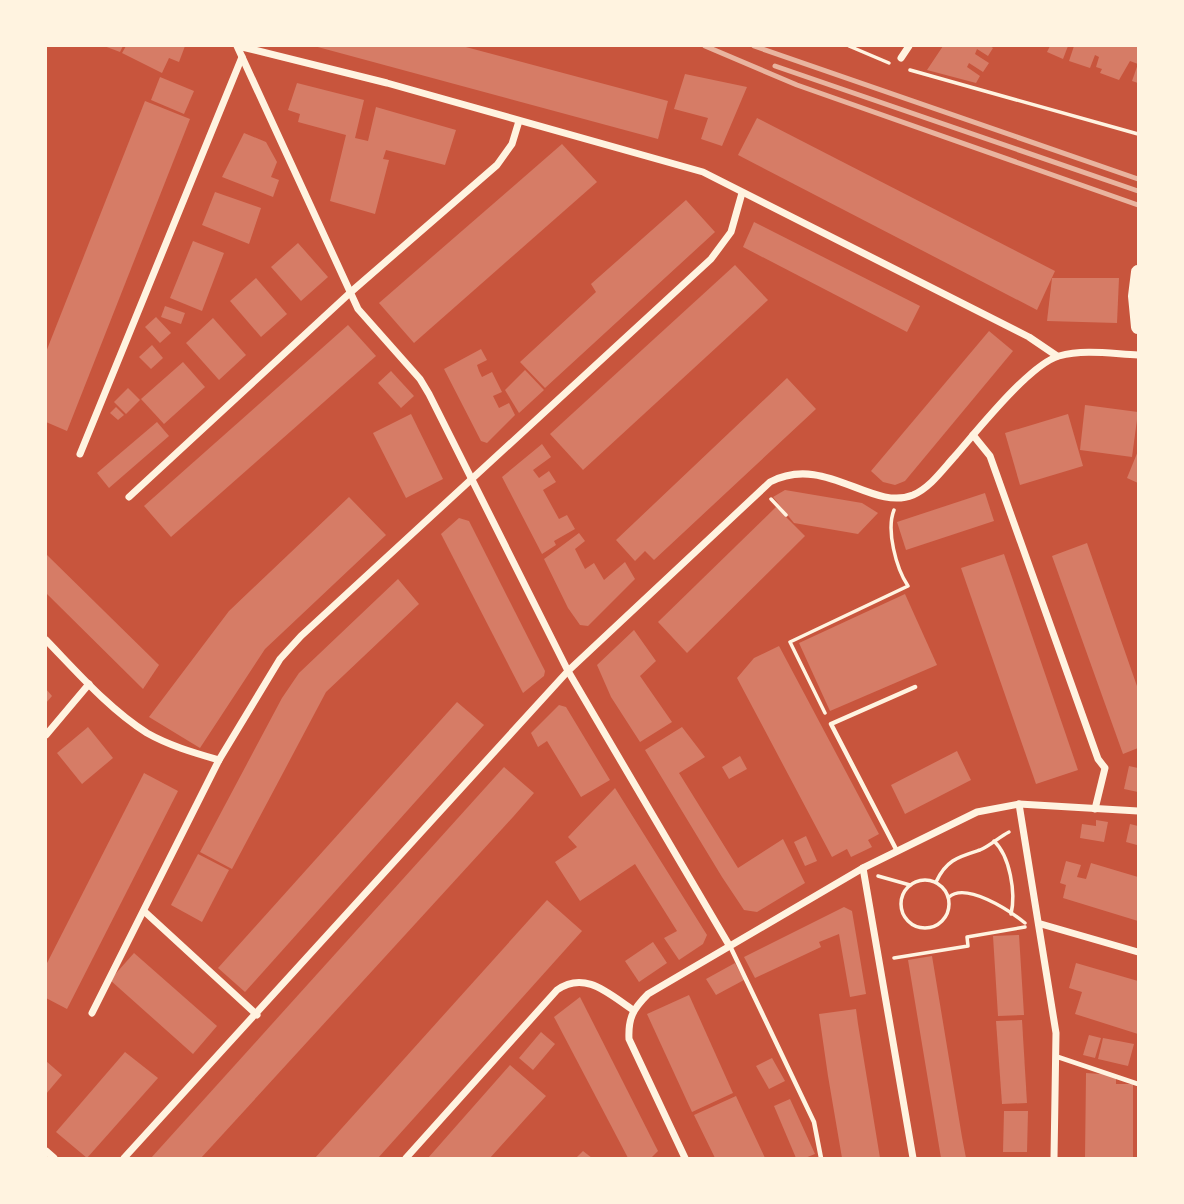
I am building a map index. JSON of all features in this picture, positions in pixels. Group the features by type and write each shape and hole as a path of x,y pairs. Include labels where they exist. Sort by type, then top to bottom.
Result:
{"main road":[{"path":"1139,272 1135,296 1139,327"}],"street":[{"path":"238,46 358,309 420,379 568,671 729,945"},
{"path":"238,46 703,172 1029,337 1057,356"},
{"path":"898,61 909,46"},
{"path":"80,454 242,57"},
{"path":"129,497 352,291 506,156 519,121"},
{"path":"92,1013 219,760 280,659 300,636 711,259 731,232 742,192"},
{"path":"124,1158 568,671 763,489 782,476 814,474 899,499 912,495 932,481 1024,380 1057,356 1085,353 1139,355"},
{"path":"973,435 990,456 1098,760 1105,768 1095,808"},
{"path":"46,640 89,684 147,733 174,746 219,760"},
{"path":"46,735 89,684"},
{"path":"1019,804 1041,924 1058,1057 1054,1158"},
{"path":"684,1158 629,1039 628,1022 633,1010 648,995 863,867 976,811 1019,804 1139,811"},
{"path":"863,867 913,1158"},
{"path":"145,912 257,1015"},
{"path":"1041,924 1139,952"},
{"path":"405,1158 557,990 568,982 583,980 596,985 633,1010"},
{"path":"46,1151 54,1158"}],"lane":[{"path":"897,851 831,724 915,687"},
{"path":"729,945 814,1122 821,1158"},
{"path":"1058,1057 1139,1084"}],"path":[{"path":"849,46 898,61"},
{"path":"908,69 1139,134"},
{"path":"763,489 786,515"},
{"path":"831,724 790,642 908,586 902,578 889,523 899,499"},
{"path":"936,882 942,868 958,855 980,850 1022,824"},
{"path":"994,842 1003,850 1011,875 1011,914"},
{"path":"863,867 887,880 910,885"},
{"path":"922,880 936,882 948,897 948,913 937,925 922,928 903,914 901,898 910,885 922,880"},
{"path":"880,961 968,946 967,937 1029,926 971,893 959,892 948,897"}],"building":[{"path":"104,46 123,46 120,52"},
{"path":"126,46 185,46 179,62 169,58 162,73 122,53"},
{"path":"314,46 462,46 668,101 658,139"},
{"path":"943,46 993,48 988,56 977,49 975,54 989,63 983,72 969,63 967,67 980,76 976,83 927,70"},
{"path":"1050,46 1068,46 1063,59 1047,52"},
{"path":"1074,46 1138,46 1138,64 1130,61 1119,80 1100,73 1102,69 1096,67 1099,57 1095,55 1090,68 1069,61"},
{"path":"1138,64 1138,83 1132,81"},
{"path":"685,74 747,87 722,146 701,139 708,118 674,109"},
{"path":"160,77 194,91 184,114 151,100"},
{"path":"297,83 364,100 355,138 368,141 376,107 456,130 445,165 386,150 383,159 389,160 375,214 330,201 346,135 298,122 300,114 288,110"},
{"path":"145,101 190,119 67,431 46,422 46,352"},
{"path":"757,118 1055,271 1037,310 738,155"},
{"path":"244,133 266,142 277,162 271,177 279,180 273,197 222,177"},
{"path":"562,144 597,182 414,343 379,303"},
{"path":"215,192 261,208 249,244 202,225"},
{"path":"686,200 715,232 545,388 520,362 596,292 591,284"},
{"path":"754,222 920,306 907,332 743,247"},
{"path":"193,241 224,253 202,311 170,298"},
{"path":"298,243 328,277 301,301 271,267"},
{"path":"735,265 768,300 583,470 550,434"},
{"path":"256,278 287,314 261,337 230,301"},
{"path":"1052,278 1119,278 1117,323 1047,321"},
{"path":"165,306 185,313 181,324 161,317"},
{"path":"156,317 171,333 160,343 145,327"},
{"path":"213,318 246,355 219,380 186,343"},
{"path":"348,325 376,356 171,537 144,506"},
{"path":"989,331 1013,351 905,481 895,485 883,482 871,471"},
{"path":"152,345 163,358 151,369 139,357"},
{"path":"481,349 487,360 477,365 482,377 492,372 502,392 493,396 499,408 509,403 515,415 487,443 481,441 444,369"},
{"path":"183,362 205,387 164,424 141,399"},
{"path":"525,370 544,390 519,413 505,390"},
{"path":"391,371 414,396 401,408 378,383"},
{"path":"787,378 816,409 654,560 645,551 635,561 616,540"},
{"path":"128,388 140,400 126,414 114,402"},
{"path":"1085,405 1138,412 1132,457 1080,450"},
{"path":"116,407 124,415 118,420 110,413"},
{"path":"411,414 443,479 406,498 373,433"},
{"path":"1068,414 1083,466 1020,485 1005,433"},
{"path":"157,422 169,436 109,488 97,473"},
{"path":"542,444 551,457 533,470 539,478 549,471 556,482 543,490 559,519 567,515 575,529 554,541 556,545 542,554 502,477"},
{"path":"1138,451 1138,483 1127,478"},
{"path":"785,490 862,503 878,513 858,534 794,523 773,497"},
{"path":"985,493 994,521 906,550 897,522"},
{"path":"349,497 386,535 265,649 200,748 149,717 229,611"},
{"path":"776,507 805,536 687,653 658,622"},
{"path":"459,518 469,521 545,671 544,676 523,693 441,534"},
{"path":"579,533 585,541 575,549 585,569 594,563 604,580 625,562 635,579 588,626 580,625 568,608 544,559"},
{"path":"1087,543 1138,689 1138,748 1123,754 1052,556"},
{"path":"46,554 159,665 143,689 46,593"},
{"path":"1004,554 1078,770 1036,784 961,568"},
{"path":"398,579 419,604 326,692 232,869 200,852 282,698 299,673"},
{"path":"905,594 937,665 830,711 799,643"},
{"path":"634,630 656,661 640,676 672,722 640,742 611,697 597,665"},
{"path":"779,646 879,834 868,840 872,847 851,857 847,849 832,857 737,678 754,658"},
{"path":"46,689 52,696 46,703"},
{"path":"457,702 484,725 245,992 218,968"},
{"path":"559,705 566,707 610,780 581,797 547,741 538,747 531,733"},
{"path":"88,727 113,758 82,784 57,753"},
{"path":"682,727 705,757 679,773 738,868 783,839 805,883 757,912 744,910 645,750"},
{"path":"957,751 971,780 905,814 891,785"},
{"path":"740,756 747,769 729,779 722,767"},
{"path":"1129,766 1138,768 1138,792 1124,789"},
{"path":"504,767 534,793 513,817 201,1158 151,1158"},
{"path":"144,773 178,791 67,1009 46,998 46,965"},
{"path":"615,788 707,935 703,944 679,960 664,938 677,931 635,864 580,901 555,862 577,847 568,837"},
{"path":"1096,820 1108,822 1104,842 1080,838 1082,824 1096,826"},
{"path":"1130,824 1138,826 1137,845 1126,842"},
{"path":"806,836 817,861 805,866 794,842"},
{"path":"198,854 229,870 202,922 171,905"},
{"path":"1066,861 1081,865 1077,877 1086,879 1091,863 1138,877 1138,921 1063,898 1066,885 1060,883"},
{"path":"547,900 582,931 504,1018 378,1158 315,1158"},
{"path":"844,907 852,911 866,994 850,997 839,934 819,942 821,947 755,978 744,957"},
{"path":"1019,935 1024,1015 998,1016 993,936"},
{"path":"653,942 667,963 639,982 625,961"},
{"path":"134,953 217,1026 193,1054 110,980"},
{"path":"932,956 966,1158 941,1158 908,960"},
{"path":"735,963 744,980 716,995 706,979"},
{"path":"1076,963 1138,981 1138,1034 1075,1014 1082,992 1069,988"},
{"path":"689,995 733,1093 692,1112 647,1014"},
{"path":"580,997 658,1151 651,1158 628,1158 554,1017"},
{"path":"856,1009 880,1158 842,1158 828,1076 819,1014"},
{"path":"1022,1020 1027,1103 1002,1104 996,1021"},
{"path":"541,1032 555,1044 533,1070 519,1058"},
{"path":"1089,1035 1101,1038 1095,1058 1083,1055"},
{"path":"1103,1038 1134,1044 1128,1066 1098,1059"},
{"path":"125,1052 158,1078 87,1158 56,1132"},
{"path":"772,1058 785,1081 769,1089 756,1066"},
{"path":"46,1061 62,1075 46,1094"},
{"path":"510,1065 546,1096 490,1158 428,1158"},
{"path":"1086,1073 1116,1075 1116,1084 1133,1084 1133,1158 1085,1158"},
{"path":"736,1096 765,1158 715,1158 694,1115"},
{"path":"790,1099 815,1154 805,1158 796,1158 774,1106"},
{"path":"1004,1111 1028,1111 1027,1152 1003,1152"},
{"path":"583,1151 592,1158 576,1158"}],"railway":[{"path":"705,46 797,85 1138,205"},
{"path":"754,46 1138,179"},
{"path":"775,66 1138,191"}]}
